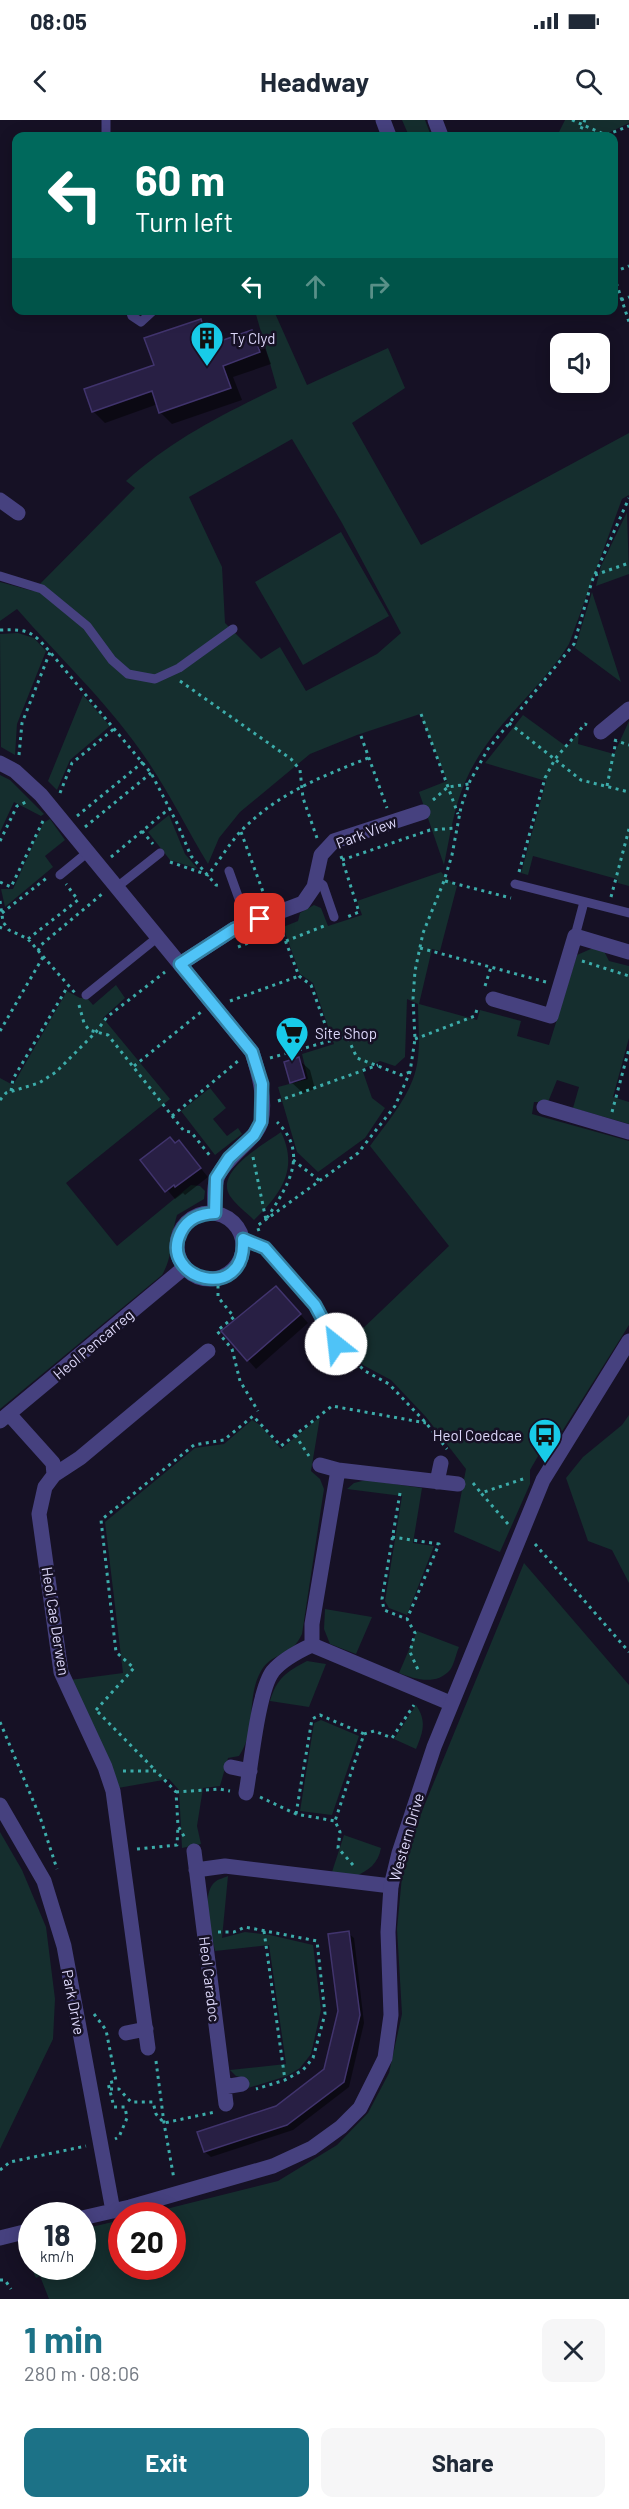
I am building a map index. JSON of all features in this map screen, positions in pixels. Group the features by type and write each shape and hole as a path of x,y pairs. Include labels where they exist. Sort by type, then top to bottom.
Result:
{"street":[{"path":"0,500 18,513"},
{"path":"601,732 629,709"},
{"path":"0,763 15,771 40,795 253,1056 262,1084 261,1122 250,1138 229,1158 216,1178 215,1213"},
{"name":"Park View","path":"180,964 234,929 303,903 314,887 321,855 334,841 423,812"},
{"path":"486,994 551,1016 575,936 629,952"},
{"path":"544,1107 629,1132"},
{"path":"215,1213 233,1222 243,1239 243,1250 234,1270 218,1278 203,1279 193,1275 184,1267 179,1257 179,1235 184,1225 193,1218 215,1213"},
{"name":"Heol Pencarreg","path":"5,1417 184,1267"},
{"name":"Western Drive","path":"145,2202 273,2166 312,2148 341,2127 360,2108 386,2058 391,2015 388,1932 392,1886 399,1853 450,1703 543,1480 629,1341"},
{"path":"5,1417 53,1463 54,1475 80,1458 208,1351"},
{"path":"437,1482 446,1459"},
{"path":"320,1465 338,1470 437,1482 464,1481"},
{"path":"312,1645 312,1624 338,1470"},
{"name":"Heol Cae Derwen","path":"54,1475 45,1487 39,1514 61,1672 113,1791 148,2048"},
{"path":"246,1793 264,1692 273,1671 296,1653 312,1645 450,1703"},
{"path":"231,1767 250,1772"},
{"name":"Park Drive","path":"0,1805 44,1881 64,1946 111,2202"},
{"name":"Heol Caradoc","path":"194,1851 226,2104"},
{"path":"196,1870 225,1866 392,1886"},
{"path":"126,2033 146,2029"},
{"path":"224,2087 248,2087"},
{"path":"0,2238 18,2234"}],"lane":[{"path":"132,315 141,322 149,315"},
{"path":"0,576 42,589 87,626 112,660 128,675 155,679 169,673 233,628"},
{"path":"60,875 88,852"},
{"path":"117,887 160,853"},
{"path":"230,871 248,924"},
{"path":"315,879 323,885 334,917"},
{"path":"515,884 629,913"},
{"path":"575,936 584,902"},
{"path":"86,995 158,937"},
{"path":"243,1239 265,1248 315,1305 336,1344"}],"path":[{"path":"572,120 599,132"},
{"path":"580,132 585,120"},
{"path":"614,132 629,126"},
{"path":"618,289 629,322"},
{"path":"621,300 629,297"},
{"path":"265,1248 257,1226 358,1153 395,1106 410,1072 415,1039 413,999 415,971 423,933 444,881 469,784 488,749 574,644 595,575 629,498"},
{"path":"595,575 629,563"},
{"path":"0,630 15,629 32,633 50,652 151,773 170,808 191,856 216,885 236,889"},
{"path":"15,771 19,757 21,723 50,652"},
{"path":"169,673 291,759 300,770 303,798 321,855"},
{"path":"420,714 459,816"},
{"path":"509,723 581,780 629,792"},
{"path":"444,881 512,898 544,778 555,759 585,724 616,741 629,745"},
{"path":"361,736 392,822"},
{"path":"607,786 616,741"},
{"path":"208,876 241,832 271,804 301,785 368,758"},
{"path":"70,830 143,762"},
{"path":"70,830 151,773"},
{"path":"423,812 438,794 448,787 469,784"},
{"path":"0,841 17,806 40,795"},
{"path":"100,867 170,808"},
{"path":"342,860 430,830 457,828"},
{"path":"608,908 629,829"},
{"path":"241,832 272,915 281,930 299,976 311,985 330,1041"},
{"path":"2,913 56,870 78,900 28,939"},
{"path":"38,951 42,945 105,891 117,887"},
{"path":"0,901 3,922 0,929"},
{"path":"3,922 9,930 28,939 76,995 88,1030 108,1035 184,1131 191,1132 221,1170"},
{"path":"237,947 281,930"},
{"path":"420,948 560,986"},
{"path":"569,956 629,976"},
{"path":"0,1031 43,957"},
{"path":"0,1100 11,1091 39,1083 56,1072 96,1032 107,1017 166,971 180,964"},
{"path":"415,1039 475,1016 486,994 491,968"},
{"path":"11,1091 13,1079 68,986"},
{"path":"172,1116 253,1056 347,1036 357,1058 401,1075 410,1072"},
{"path":"608,1125 629,1049"},
{"path":"266,1220 285,1190 294,1169 293,1152 284,1129 261,1107 378,1065"},
{"path":"250,1138 266,1220"},
{"path":"293,1160 320,1181"},
{"path":"218,1278 218,1297 234,1317 217,1331 232,1349 240,1381 258,1411"},
{"path":"336,1344 365,1371 389,1384 426,1422 446,1459"},
{"path":"122,1850 177,1845 176,1792 96,1710 134,1668 116,1652 101,1520 194,1445 224,1440 253,1416 281,1446 332,1406 426,1422"},
{"path":"295,1435 310,1458 320,1465"},
{"path":"481,1492 527,1478 543,1480"},
{"path":"464,1481 481,1492 510,1526"},
{"path":"392,1537 439,1544 407,1619"},
{"path":"532,1540 629,1652"},
{"path":"296,1814 312,1719 320,1715 364,1734"},
{"path":"106,1772 156,1771"},
{"path":"178,1826 184,1833 186,1844 194,1851"},
{"path":"204,1932 234,1932 244,1927 317,1941 325,2014 313,2058 303,2070 285,2080 248,2087"},
{"path":"264,1931 285,2080"},
{"path":"110,2089 119,2089 131,2102 153,2102 156,2115 164,2122 226,2110 226,2104"},
{"path":"0,2170 10,2162 86,2146"},
{"path":"0,2280 5,2280 11,2289"}],"green space":[{"path":"402,120 425,120 430,132 407,132"},
{"path":"565,120 629,120 629,123 610,132 559,132"},
{"path":"256,315 276,315 307,385 388,348 405,388 352,423 421,545 629,433 629,495 622,499 569,644 501,726 476,761 458,800 444,865 419,792 447,781 420,714 310,754 240,812 219,838 208,864 167,792 126,731 111,713 17,609 0,621 0,582 33,591 135,488 126,481 179,440 277,388","holes":["292,439 342,523 401,633 377,654 306,691 280,647 261,659 225,623 222,567 189,497"]},
{"path":"627,512 629,574 596,586 601,566"},
{"path":"341,532 389,616 303,665 255,582"},
{"path":"592,592 621,682 575,648"},
{"path":"18,633 34,638 46,651 17,724 15,755 1,747 0,634"},
{"path":"83,695 110,726 70,760 57,790 48,781"},
{"path":"523,715 567,747 579,732 578,744 614,754 629,721 629,886 618,883 617,879 533,856 528,875 521,873 546,781 485,763"},
{"path":"0,775 10,780 44,814 41,816 14,802 0,832"},
{"path":"169,815 185,854 198,869 170,860 148,832"},
{"path":"50,819 65,840 45,856 53,867 5,907 1,889 13,889 43,823"},
{"path":"441,872 457,886 440,951 432,949 419,1004 477,1020 480,1010 521,1021 517,1036 549,1045 577,955 593,948 604,951 609,961 629,966 629,1038 613,1097 629,1102 629,1124 573,1108 579,1087 557,1080 548,1102 534,1102 532,1114 629,1141 629,1325 556,1441 541,1451 530,1470 530,1484 500,1552 454,1532 466,1469 426,1417 391,1380 363,1365 329,1324 339,1316 356,1335 449,1246 370,1146 399,1105 413,1079 419,1051 418,1004 407,999 405,1057 395,1066 380,1061 362,1069 372,1098 385,1108 365,1138 318,1172 297,1152 278,1087 308,1079 302,1054 334,1044 313,983 300,974 283,927 298,921 300,913 314,905 321,908 328,926 362,915 357,901"},
{"path":"116,985 125,998 103,1018 170,1099 66,1183 117,1246 191,1185 200,1186 205,1191 204,1199 177,1215 170,1253 162,1275 0,1409 0,1078 13,1085 67,991 80,998 87,998 93,1005"},
{"path":"210,1088 226,1108 213,1119 227,1136 238,1128 242,1134 215,1155 181,1111"},
{"path":"281,1132 288,1158 284,1180 272,1200 254,1220 230,1196 227,1187 229,1177 244,1159"},
{"path":"629,1415 629,1583 612,1550 588,1541 566,1478 583,1457 622,1425"},
{"path":"320,1417 311,1471 320,1479 324,1489 302,1634 294,1646 272,1659 261,1671 256,1681 248,1736 244,1746 239,1756 228,1758 220,1786 203,1788 197,1826 201,1844 182,1848 179,1790 169,1779 118,1788 70,1680 123,1673 105,1522 195,1448 224,1444 252,1420 260,1425 281,1449"},
{"path":"366,1480 422,1488 413,1543 434,1546 407,1615 389,1608 385,1601 402,1496 347,1489 354,1483"},
{"path":"524,1563 629,1685 629,2299 49,2299 42,2280 96,2280 96,2226 108,2223 108,2280 186,2280 186,2204 278,2181 337,2145 368,2113 389,2073 402,2014 397,1929 404,1855"},
{"path":"325,1609 372,1617 356,1654 330,1644 324,1629"},
{"path":"417,1631 459,1647 450,1670 444,1675 425,1680 399,1673"},
{"path":"307,1661 326,1664 309,1707 270,1701 283,1676"},
{"path":"416,1705 422,1716 423,1727 416,1749 394,1739"},
{"path":"321,1720 359,1736 332,1815 300,1811 314,1723"},
{"path":"0,1832 22,1870 46,1927 55,1999 53,2039 0,2149"},
{"path":"344,1835 381,1848 372,1866 354,1877 332,1872"},
{"path":"228,1876 222,1938 245,1932 313,1945 321,2010 311,2054 300,2068 287,2076 248,2088 246,2079 236,2076 230,2070 286,2064 269,1945 215,1951 208,1915 208,1895 215,1882"}],"building":[{"name":"Ty Clyd","path":"201,319 209,345 252,330 260,352 223,366 231,388 159,413 152,391 92,412 84,389 154,365 144,338"},
{"path":"299,1057 305,1078 290,1083 284,1062"},
{"path":"170,1137 175,1143 179,1140 201,1168 165,1192 140,1160"},
{"path":"276,1286 301,1314 247,1361 221,1331"},
{"path":"349,1931 360,2015 344,2082 287,2125 204,2152 197,2132 276,2106 324,2069 338,2011 328,1934"}],"place":[{"name":"Ty Clyd","path":"207,367"},
{"name":"Site Shop","path":"292,1062"},
{"name":"Heol Coedcae","path":"545,1464"}],"route":[{"path":"260,919 234,929 180,964 252,1052 262,1084 261,1122 254,1135 229,1158 216,1178 215,1213 193,1218 184,1225 177,1246 184,1267 193,1275 203,1279 225,1276 234,1270 243,1250 243,1239 265,1248 315,1305 336,1344"}]}
